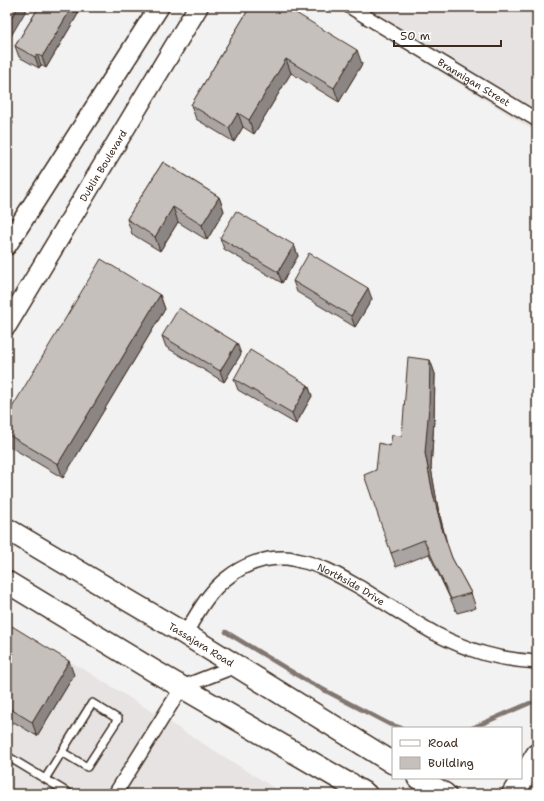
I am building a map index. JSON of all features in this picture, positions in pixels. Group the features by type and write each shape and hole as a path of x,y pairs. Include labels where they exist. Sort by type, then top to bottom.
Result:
{"highway":[{"path":"513,794 537,755"}],"main road":[{"path":"7,245 158,7"},
{"name":"Dublin Boulevard","path":"7,325 198,7"},
{"name":"Tassajara Road","path":"7,529 185,634 392,762"},
{"path":"7,582 356,791"},
{"path":"420,779 445,794"}],"street":[{"name":"Brannigan Street","path":"350,7 537,120"},
{"name":"Northside Drive","path":"185,634 208,597 225,579 243,567 263,560 286,558 314,563 340,576 435,634 462,646 490,656 519,661 537,662"},
{"path":"115,794 182,687 236,666"}],"lane":[{"path":"45,779 92,703 118,720 87,767 62,752"},
{"path":"7,756 70,794"}],"shaded area":[{"path":"337,7 537,7 537,133 536,132"},
{"path":"7,624 93,675 284,794 7,794"}],"building":[{"path":"7,7 18,7 7,25"},
{"path":"39,7 72,7 42,57 37,54 35,57 15,46"},
{"path":"250,7 286,7 357,50 334,88 286,59 249,120 238,113 229,128 191,105"},
{"path":"163,162 219,197 202,225 173,207 155,237 127,219"},
{"path":"236,211 294,245 278,272 220,238"},
{"path":"309,253 368,288 351,316 293,281"},
{"path":"101,259 160,295 58,464 7,434 7,416"},
{"path":"179,308 237,343 220,371 162,336"},
{"path":"250,350 308,385 292,413 234,379"},
{"path":"408,357 430,360 429,406 425,453 442,529 452,558 471,593 451,599 424,540 391,553 364,475 376,470 379,443 390,446 392,435 402,436"},
{"path":"7,623 69,661 32,722 7,707"}],"waterway":[{"path":"226,632 307,681 389,724 398,727"},
{"path":"474,727 530,703"}]}
